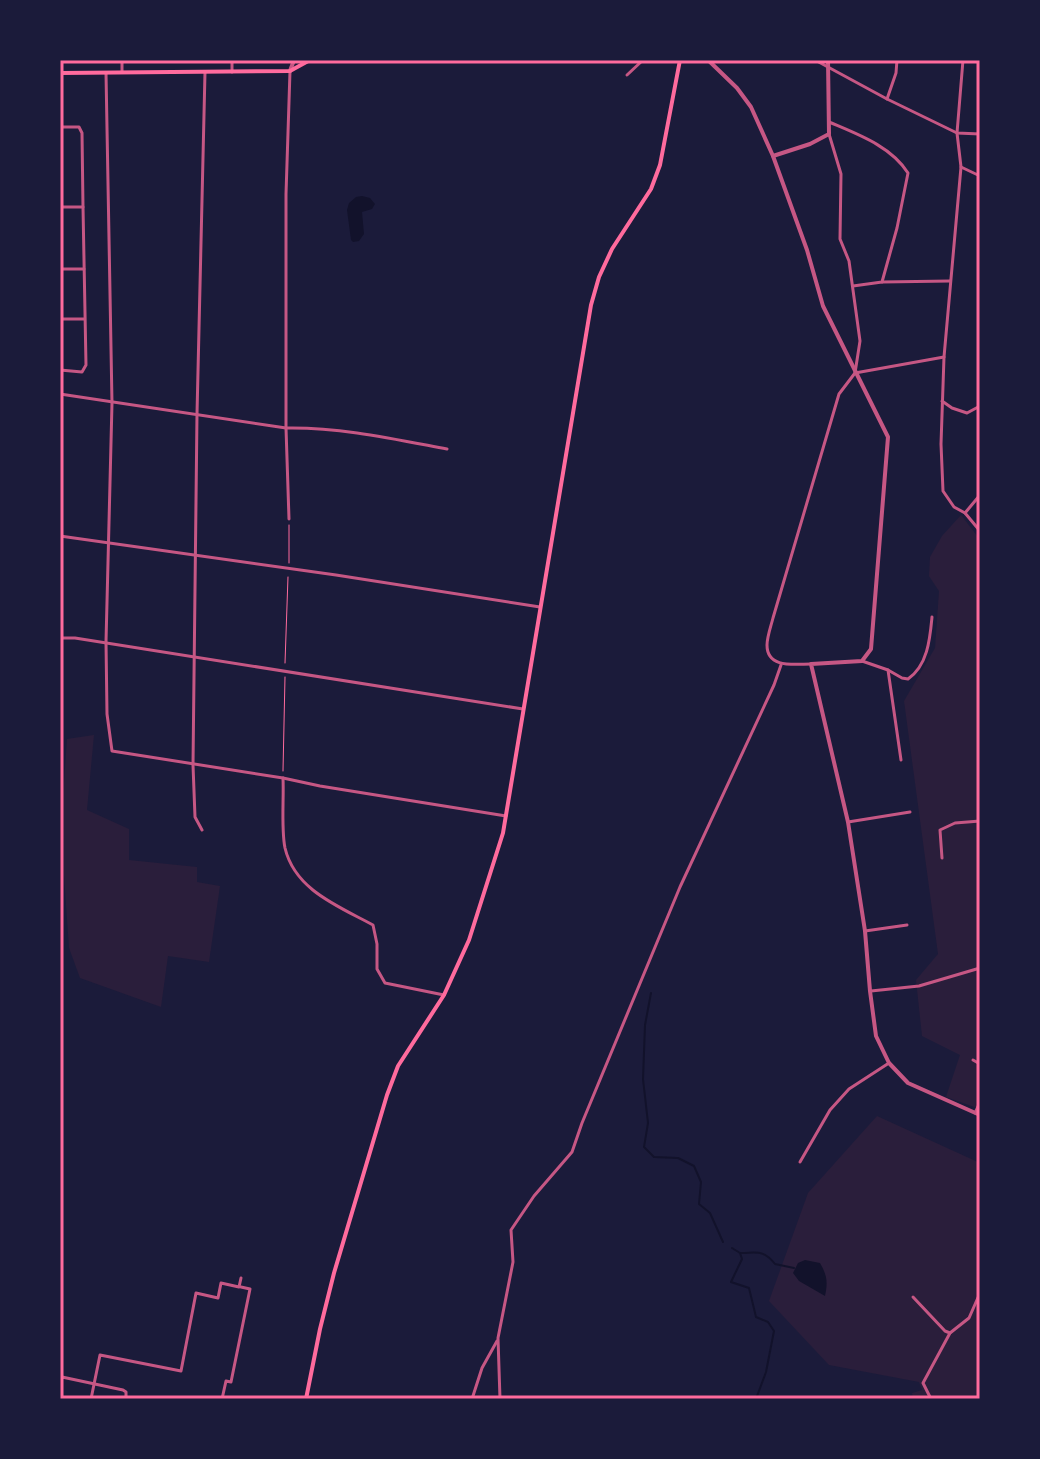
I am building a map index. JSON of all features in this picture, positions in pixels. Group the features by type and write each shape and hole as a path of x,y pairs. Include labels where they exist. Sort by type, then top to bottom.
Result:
{"main road":[{"path":"60,73 290,71 310,60"},
{"path":"306,1399 334,1273 387,1095 398,1066 444,995 469,940 503,833 591,305 612,249 651,189 660,165 680,60"}],"street":[{"path":"122,60 122,72"},
{"path":"232,60 232,72"},
{"path":"289,519 286,194 290,71 294,60"},
{"path":"627,75 643,60"},
{"path":"708,60 737,88 751,107 773,156 807,250 823,306 888,437 871,649 862,661"},
{"path":"815,60 828,63 887,99 957,133 980,134"},
{"path":"887,99 897,60"},
{"path":"963,60 957,133 961,167 944,357 941,444 943,491 954,507 965,513 980,531"},
{"path":"828,63 829,134 841,174 840,239 849,261 860,341 855,373 839,394 767,646 773,659 781,665 862,661 908,679 915,674 928,648 932,617"},
{"path":"202,830 195,817 193,765 205,72"},
{"path":"106,73 112,403 106,642 107,714 112,751 506,816"},
{"path":"829,122 867,138 901,162 908,173 882,282"},
{"path":"60,127 79,127 82,133 86,319 86,365 82,372 60,370"},
{"path":"773,156 829,134"},
{"path":"961,167 980,176"},
{"path":"60,207 83,207"},
{"path":"60,269 85,269"},
{"path":"853,286 882,282 951,281"},
{"path":"60,319 86,319"},
{"path":"855,373 944,357"},
{"path":"60,394 447,449"},
{"path":"942,401 967,413 980,406"},
{"path":"965,513 980,495"},
{"path":"60,536 540,607"},
{"path":"60,638 106,642 523,709"},
{"path":"811,664 848,822 865,931 876,1036 889,1063 908,1083 978,1114 980,1102"},
{"path":"500,1399 498,1338 513,1262 511,1230 534,1196 572,1152 680,887 781,665"},
{"path":"888,670 901,760"},
{"path":"283,778 285,845 296,875 324,899 373,925 377,969 385,983 444,995"},
{"path":"848,822 910,812"},
{"path":"942,858 940,830 955,823 980,821"},
{"path":"865,931 907,925"},
{"path":"870,991 919,986 980,968"},
{"path":"973,1060 980,1064"},
{"path":"800,1162 830,1110 849,1089 889,1063"},
{"path":"239,1287 241,1278"},
{"path":"91,1399 100,1355 181,1371 196,1293 218,1298 221,1283 250,1289 231,1382 226,1381 222,1399"},
{"path":"931,1399 923,1383 950,1333 969,1318 980,1293"},
{"path":"913,1297 950,1333"},
{"path":"472,1399 482,1368 498,1338"},
{"path":"60,1385 62,1377 94,1383 123,1390 126,1399"}],"path":[{"path":"283,778 289,519"}],"shaded area":[{"path":"362,196 370,198 375,204 372,209 362,212 364,234 359,241 353,242 347,210 349,203"},
{"path":"961,515 978,537 980,546 980,1109 946,1097 960,1055 922,1036 916,980 938,954 904,701 935,648 939,591 929,576 930,557 942,536"},
{"path":"94,735 87,810 129,829 129,860 197,867 197,882 220,886 209,962 168,956 161,1007 80,978 69,948 63,796 67,739"},
{"path":"877,1116 980,1163 980,1399 913,1399 912,1393 922,1390 919,1382 829,1365 769,1301 808,1193"},
{"path":"805,1260 820,1263 826,1279 825,1296 799,1281 793,1273 798,1263"}],"waterway":[{"path":"651,993 645,1025 643,1079 648,1123 644,1147 654,1157 678,1158 694,1166 701,1182 699,1204 710,1213 723,1242"},
{"path":"732,1248 740,1253 742,1259 731,1282 749,1288 756,1317 768,1322 774,1331 766,1372 756,1399"},
{"path":"741,1253 760,1253 775,1264 794,1268"}]}
